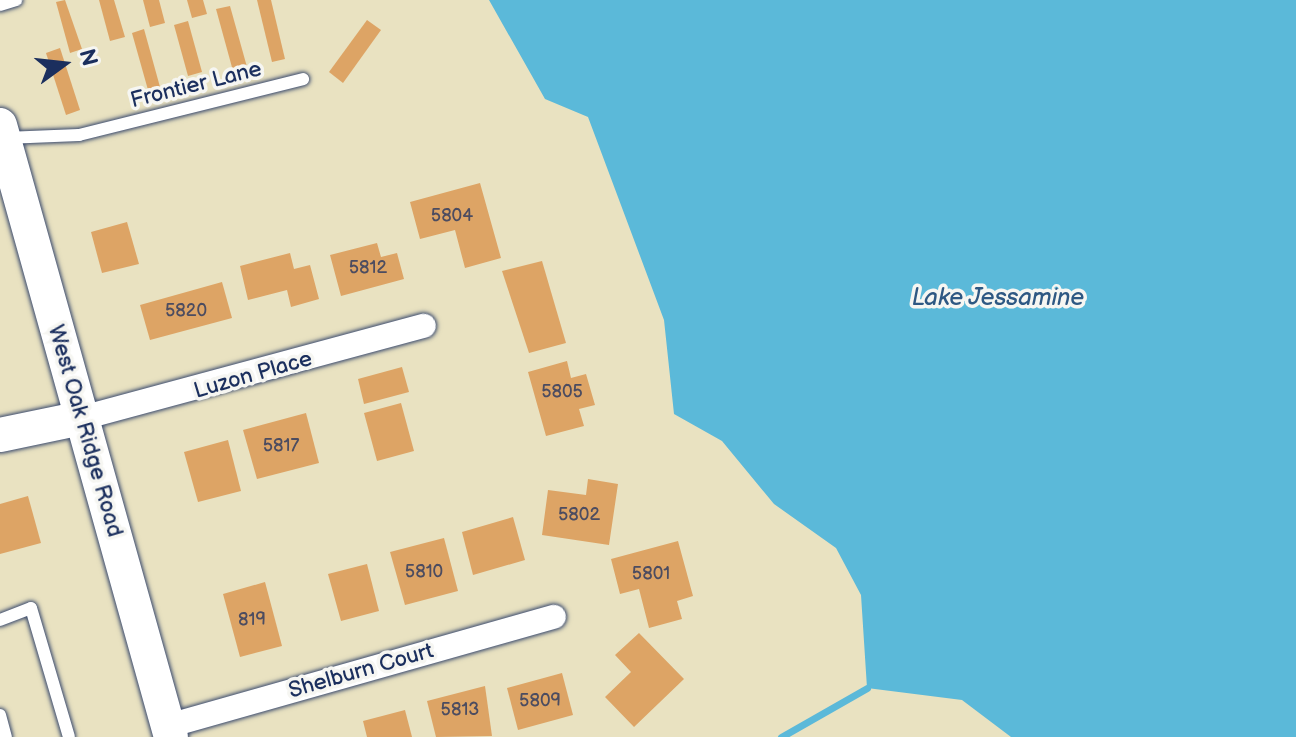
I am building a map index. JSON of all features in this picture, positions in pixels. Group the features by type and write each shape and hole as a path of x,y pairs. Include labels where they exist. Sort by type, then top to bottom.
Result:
{"main road":[{"name":"West Oak Ridge Road","path":"2,132 169,731"},
{"path":"0,435 82,418"}],"street":[{"name":"Luzon Place","path":"82,418 424,326"},
{"name":"Shelburn Court","path":"169,731 554,617"}],"lane":[{"path":"0,5 16,0"},
{"name":"Frontier Lane","path":"2,132 79,135 303,79"},
{"path":"0,620 31,608 69,737"},
{"path":"0,715 6,737"}],"water":[{"name":"Lake Jessamine","path":"489,0 1296,0 1296,737 1011,737 962,700 867,688 861,595 836,548 774,504 722,441 674,414 664,320 588,117 545,99"}],"building":[{"path":"65,0 82,49 70,53 56,2"},
{"path":"99,0 114,0 125,37 110,41"},
{"path":"143,0 159,0 165,23 150,27"},
{"path":"187,0 203,0 207,14 192,18"},
{"path":"257,0 271,0 285,59 272,62"},
{"path":"230,6 247,67 233,71 216,9"},
{"path":"367,20 381,30 343,83 329,72"},
{"path":"188,21 202,72 188,76 174,25"},
{"path":"144,29 160,87 148,90 132,33"},
{"path":"60,48 80,110 66,115 46,53"},
{"path":"480,183 501,258 465,268 455,230 420,239 410,202"},
{"path":"127,222 139,264 102,273 91,232"},
{"path":"377,243 381,257 397,253 404,279 341,296 330,255"},
{"path":"290,253 294,269 310,265 319,299 291,307 287,290 248,300 240,266"},
{"path":"542,261 566,343 529,353 502,271"},
{"path":"222,282 232,318 150,340 140,305"},
{"path":"567,361 571,378 586,374 595,405 579,409 584,426 546,436 528,372"},
{"path":"402,367 409,392 364,404 358,379"},
{"path":"401,403 414,451 377,461 364,413"},
{"path":"306,413 319,463 257,479 243,430"},
{"path":"228,440 241,491 198,502 184,452"},
{"path":"588,479 618,484 609,545 542,535 548,490 586,495"},
{"path":"28,496 41,543 0,554 0,504"},
{"path":"513,517 525,560 473,575 462,532"},
{"path":"444,538 458,591 405,605 390,552"},
{"path":"678,541 693,596 677,601 682,619 649,628 639,589 620,594 611,559"},
{"path":"367,564 379,611 341,621 328,574"},
{"path":"265,582 282,646 240,657 223,594"},
{"path":"639,633 684,679 634,727 605,697 631,672 615,655"},
{"path":"562,673 573,715 518,730 507,688"},
{"path":"485,686 492,736 436,737 427,701"},
{"path":"405,710 412,737 367,737 363,721"}],"waterway":[{"path":"781,737 867,688"}]}
